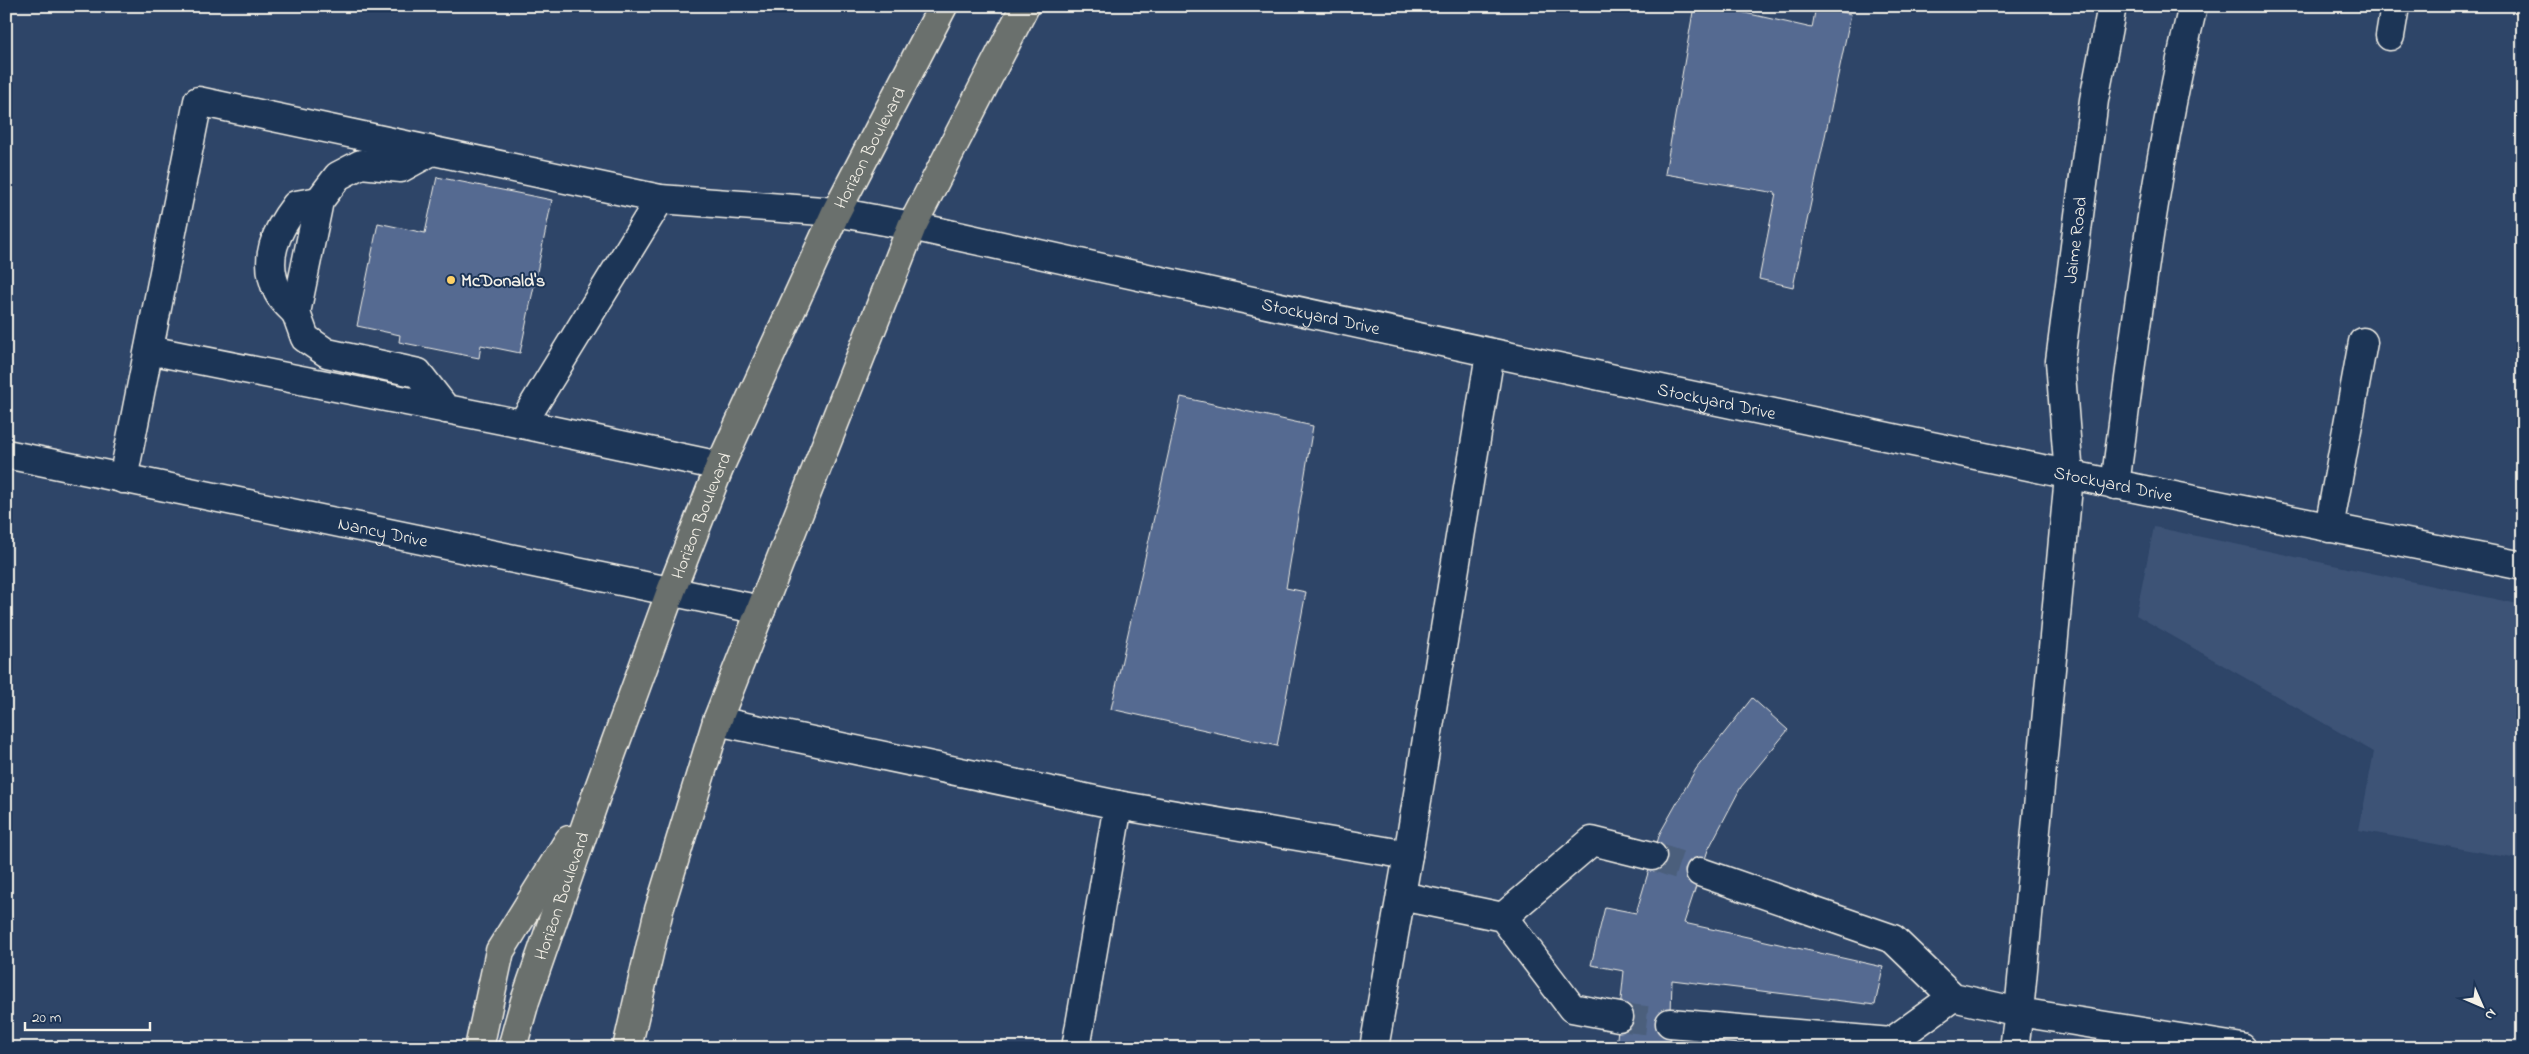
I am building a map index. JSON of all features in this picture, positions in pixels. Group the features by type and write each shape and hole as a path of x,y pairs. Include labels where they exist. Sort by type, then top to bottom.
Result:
{"main road":[{"name":"Horizon Boulevard","path":"512,1048 525,1001 596,796 671,591 720,466 836,212 943,6"},
{"path":"627,1048 660,910 717,721 912,226 1025,6"},
{"path":"479,1048 500,951 596,796"}],"street":[{"name":"Jaime Road","path":"2014,1048 2019,1012 2069,476 2060,361 2094,100 2112,6"},
{"path":"2115,485 2141,286 2181,56 2193,6"},
{"path":"2390,36 2395,6"},
{"name":"Stockyard Drive","path":"149,350 198,101 660,199 836,212 912,226 1490,354 2069,476 2523,566"},
{"path":"296,314 320,201 338,176 361,164 400,168 432,151"},
{"path":"522,424 660,199"},
{"path":"320,201 296,205 280,226 272,249 272,269 278,293 296,314 305,338 327,354 418,373 446,409"},
{"path":"2329,528 2363,342"},
{"path":"123,479 149,350 522,424 720,466"},
{"path":"1374,1048 1408,855 1490,354"},
{"name":"Nancy Drive","path":"6,454 761,610"},
{"path":"717,721 1118,805 1408,855"},
{"path":"1076,1048 1118,805"},
{"path":"1503,917 1592,841 1652,856"},
{"path":"1700,872 1893,939 1953,997 2019,1012 2242,1048"},
{"path":"1401,896 1503,917 1572,1008 1619,1017"},
{"path":"1670,1023 1891,1042 1953,997"}],"shaded area":[{"path":"2154,527 2523,605 2523,860 2359,830 2374,752 2136,615"}],"building":[{"path":"1694,6 1714,6 1812,28 1816,6 1851,14 1793,287 1759,279 1776,193 1665,174"},
{"name":"McDonald's","path":"437,177 552,200 520,353 481,345 479,358 399,342 400,335 357,326 378,223 425,233"},
{"path":"1181,397 1313,426 1286,588 1306,592 1277,746 1111,709"},
{"path":"1752,698 1788,730 1741,787 1708,850 1684,923 1883,967 1875,1005 1672,980 1670,1048 1616,1048 1624,971 1591,965 1605,907 1636,913 1660,833 1696,769"}],"tunnel":[{"path":"1652,856 1700,872"},
{"path":"1619,1017 1670,1023"}],"place":[{"name":"McDonald's","path":"451,280"}]}
